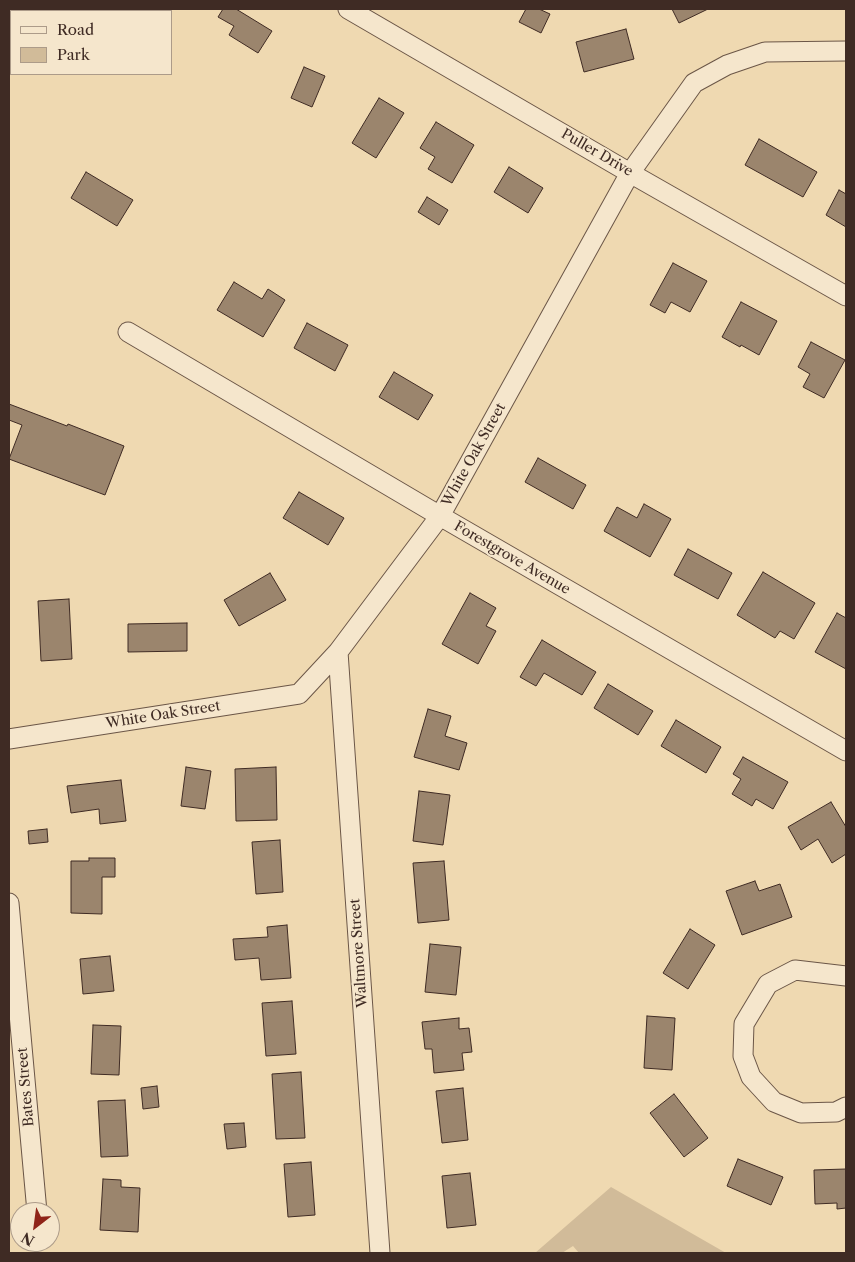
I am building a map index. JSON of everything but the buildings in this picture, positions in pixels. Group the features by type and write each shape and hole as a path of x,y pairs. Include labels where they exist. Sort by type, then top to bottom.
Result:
{"street":[{"name":"Puller Drive","path":"348,9 846,296"},
{"name":"White Oak Street","path":"9,739 299,694 338,652 440,516 630,173 694,83 727,64 764,52 846,51"},
{"name":"Forestgrove Avenue","path":"128,332 846,752"},
{"name":"Waltmore Street","path":"338,652 380,1253"},
{"name":"Bates Street","path":"9,903 36,1202"},
{"path":"846,976 795,970 768,984 744,1024 743,1056 751,1077 774,1102 801,1113 836,1112 846,1107"}],"green space":[{"path":"611,1187 726,1253 579,1253 573,1246 562,1253 535,1253"}]}
